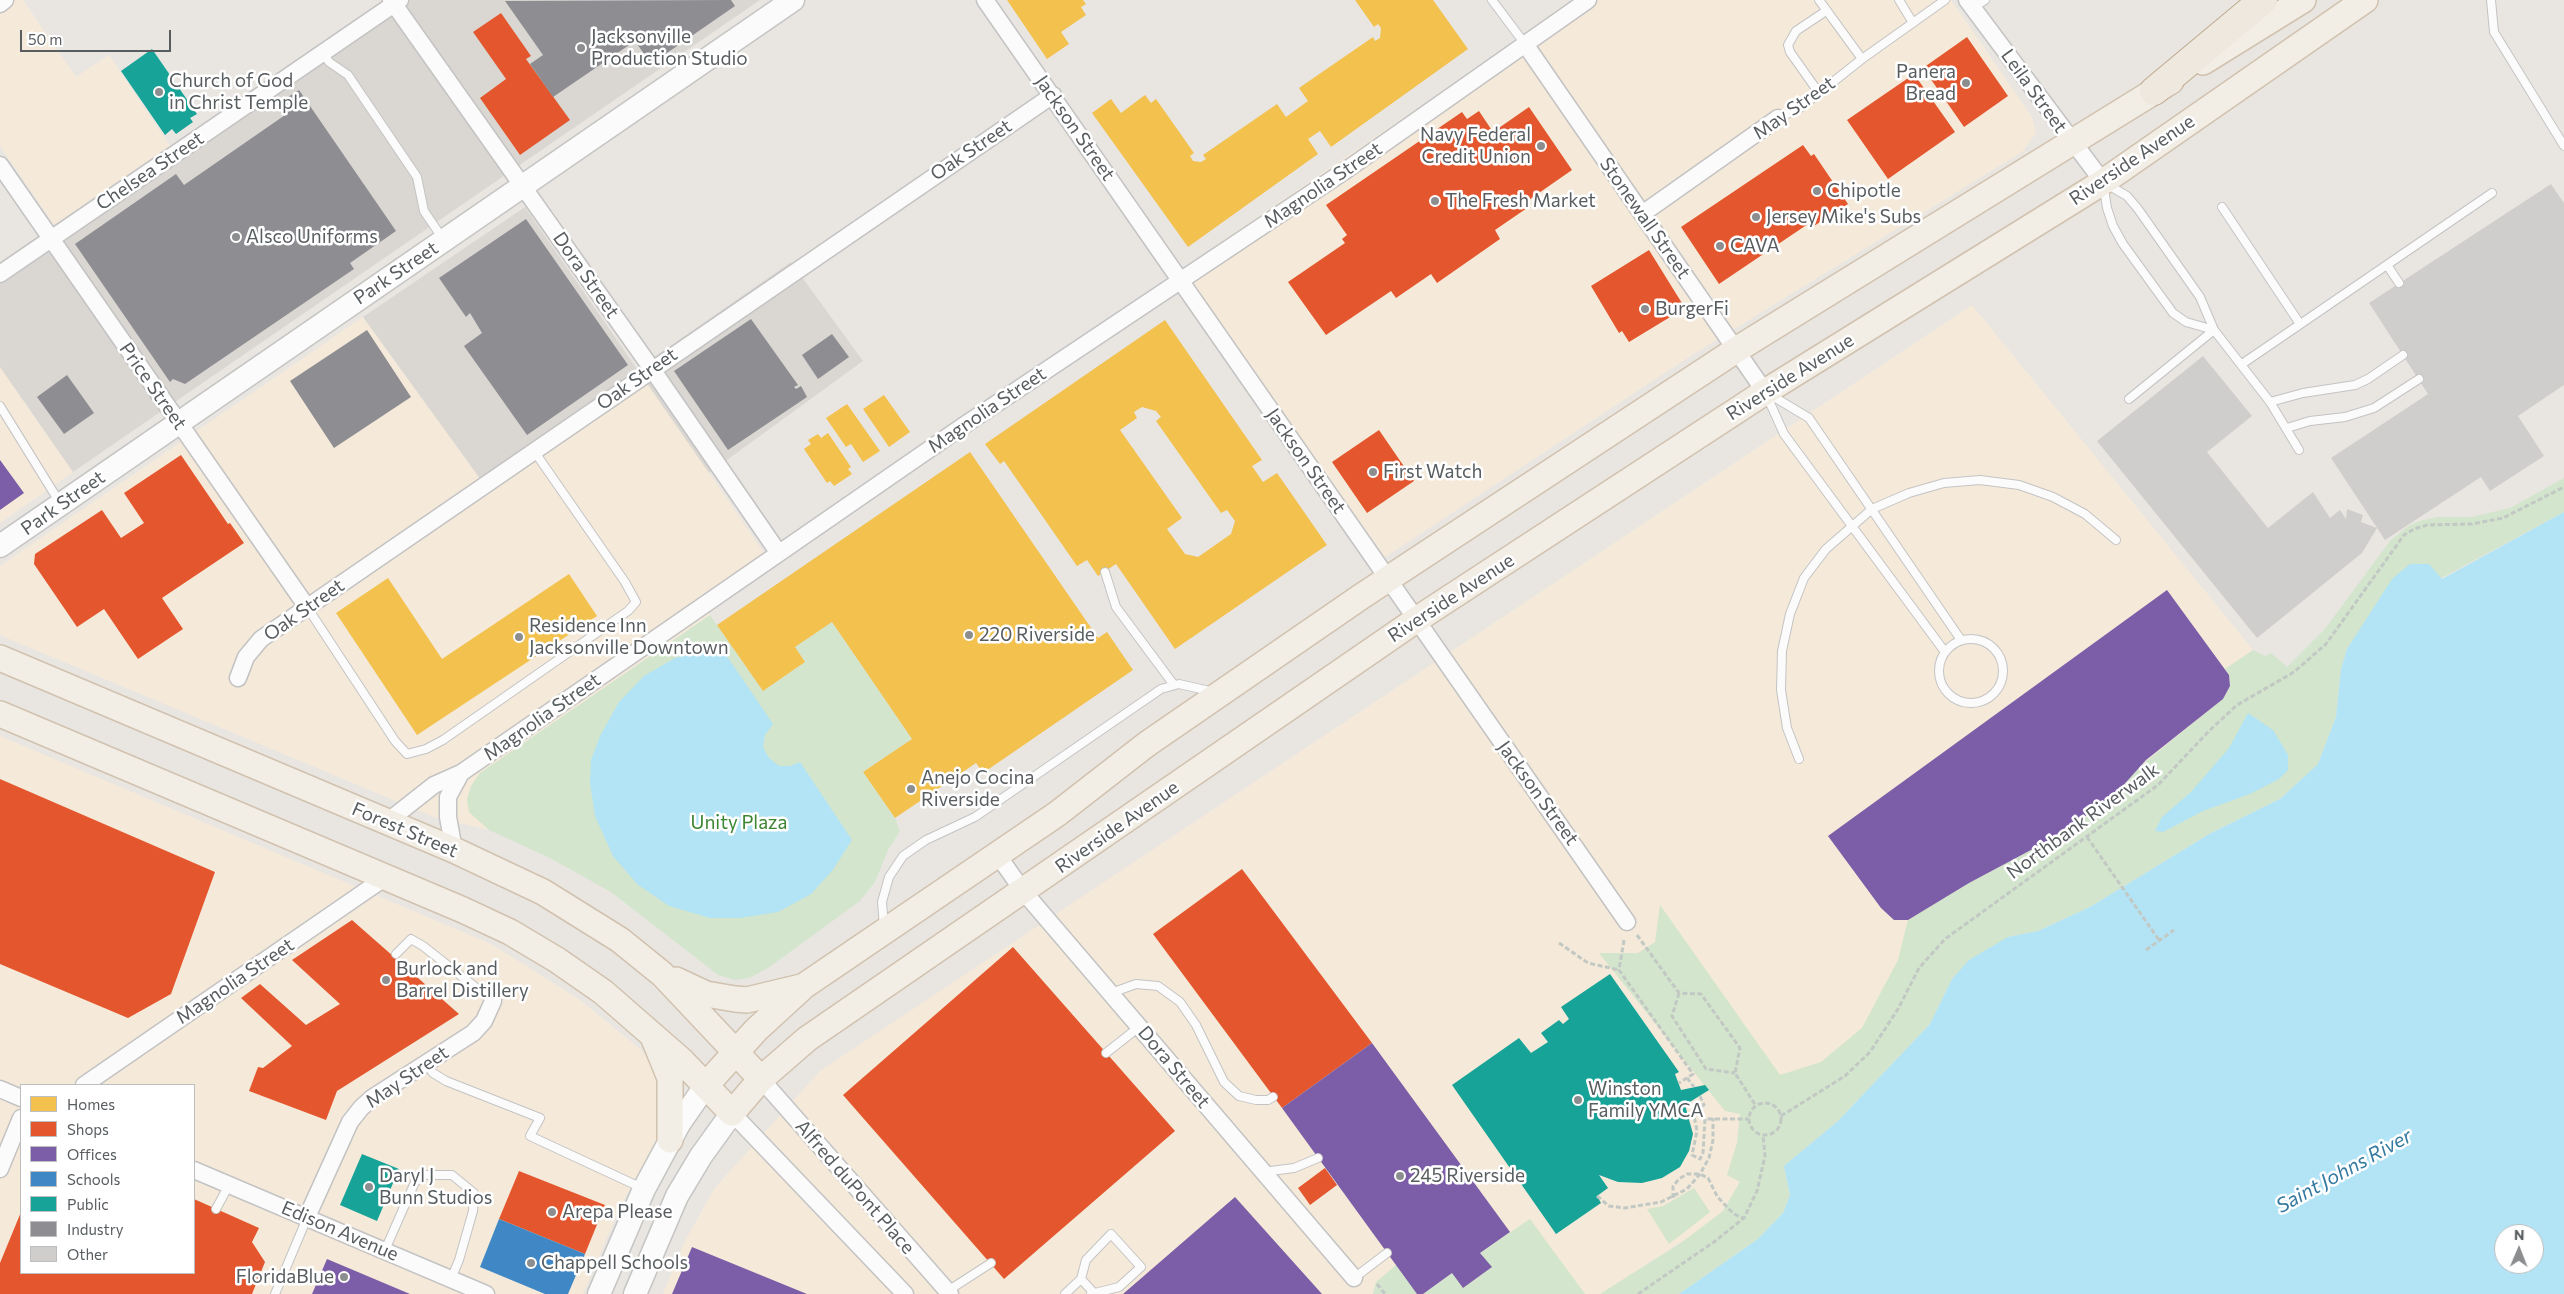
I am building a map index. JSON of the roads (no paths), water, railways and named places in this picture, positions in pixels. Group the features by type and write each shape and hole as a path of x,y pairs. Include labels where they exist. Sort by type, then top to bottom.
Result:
{"highway":[{"path":"2154,91 2264,0"}],"main road":[{"path":"706,1085 735,1052 804,986 1057,814 1147,744 1388,578 1736,350 2303,0"},
{"name":"Riverside Avenue","path":"732,1113 761,1079 821,1029 1416,620 1765,392 2103,182 2365,0"},
{"name":"Forest Street","path":"0,658 454,850 510,875 574,910 620,940 662,974 761,1079"},
{"path":"0,714 480,917 534,945 596,986 651,1032 732,1113"},
{"path":"662,974 706,994 747,1000 804,986"},
{"path":"651,1032 670,1078 670,1140"}],"street":[{"path":"0,4 5,0"},
{"name":"Jackson Street","path":"985,0 1053,94 1180,281 1627,922"},
{"name":"Magnolia Street","path":"387,822 434,785 461,772 778,552 1349,168 1588,0"},
{"name":"Chelsea Street","path":"0,274 323,53 395,1"},
{"name":"Dora Street","path":"395,1 522,186 652,368 778,552"},
{"name":"Park Street","path":"0,546 444,241 787,2"},
{"name":"Leila Street","path":"1975,3 2072,142 2103,182"},
{"name":"Stonewall Street","path":"1524,44 1765,392"},
{"name":"Oak Street","path":"238,678 246,656 261,639 652,368 1053,94"},
{"name":"May Street","path":"1642,214 1778,118"},
{"name":"Price Street","path":"0,165 307,607"},
{"path":"454,850 448,817 448,797 461,772"},
{"name":"Dora Street","path":"997,854 1023,891 1354,1278"},
{"name":"Magnolia Street","path":"85,1084 386,877"},
{"name":"May Street","path":"308,1217 355,1115 372,1098 473,1033 484,1021 493,1002"},
{"name":"Alfred duPont Place","path":"761,1079 947,1293"},
{"path":"598,1294 644,1189 670,1140 706,1085"},
{"path":"0,1089 20,1098"},
{"name":"Alfred duPont Place","path":"732,1113 905,1294"},
{"name":"Riverside Avenue","path":"634,1294 692,1169 732,1113"},
{"path":"0,1169 20,1120"},
{"name":"Edison Avenue","path":"195,1170 486,1294"}],"lane":[{"path":"1492,0 1524,44"},
{"path":"1818,0 1862,59"},
{"path":"1899,0 1913,24"},
{"name":"May Street","path":"1778,118 1800,108 1862,59 1946,0"},
{"path":"2491,0 2494,32 2564,146"},
{"path":"1820,93 1790,52 1788,45 1796,31 1826,11"},
{"path":"323,53 329,62 348,75 417,177 424,211 444,241"},
{"path":"2103,182 2107,208 2122,244 2173,313 2186,322 2214,330"},
{"path":"2103,182 2127,196 2138,209 2200,297 2214,330 2270,402 2299,450"},
{"path":"2242,364 2492,193"},
{"path":"2222,207 2300,324"},
{"path":"2387,264 2399,284"},
{"path":"2128,399 2214,330"},
{"path":"2270,402 2303,393 2354,385 2368,379 2403,355"},
{"path":"2287,428 2310,421 2345,417 2374,408 2419,379"},
{"path":"1765,392 1809,418 1961,640"},
{"path":"1765,392 1784,434 1944,652"},
{"path":"0,406 61,504"},
{"path":"307,607 395,741 407,754 426,750 443,740 628,611 636,602 625,582 534,451"},
{"path":"1798,759 1787,728 1781,690 1782,651 1790,614 1804,578 1826,549 1872,509 1909,493 1944,483 1980,480 2019,484 2053,497 2085,514 2116,540"},
{"path":"1105,572 1116,607 1174,686"},
{"path":"1961,640 1983,640 1999,654 2004,674 2001,685 1995,694 1986,700 1965,703 1950,695 1940,682 1938,672 1944,652 1952,644 1961,640"},
{"path":"884,932 882,902 889,877 903,856 926,840 975,817 1161,689 1179,684 1221,693"},
{"path":"396,954 410,939 423,946 493,1002"},
{"path":"1111,993 1136,984 1158,986 1180,1002 1191,1018 1224,1082 1239,1096 1256,1100 1268,1100 1273,1097"},
{"path":"1106,1053 1140,1027"},
{"path":"426,1064 439,1078 540,1118 530,1136 644,1189"},
{"path":"1263,1172 1302,1165 1318,1158"},
{"path":"385,1250 415,1182 425,1175 452,1175 474,1193 471,1219 459,1260 450,1279"},
{"path":"216,1209 229,1185"},
{"path":"275,1294 308,1217"},
{"path":"1065,1294 1081,1279 1086,1260 1112,1234 1141,1267 1119,1287 1092,1293 1081,1279"},
{"path":"1354,1278 1387,1252"},
{"path":"947,1293 991,1263"}],"water":[{"name":"Saint Johns River","path":"2564,512 2564,1294 1679,1294 1758,1239 1783,1213 1790,1195 1784,1166 1838,1121 1930,1024 1952,979 1969,960 2008,937 2038,931 2090,907 2211,833 2280,799 2318,764 2336,717 2341,669 2347,649 2392,579 2410,564 2429,564 2442,579"},
{"path":"720,646 773,724 765,735 763,747 769,758 779,766 790,766 800,762 852,840 832,871 811,894 778,912 740,918 710,918 669,906 637,884 613,856 595,816 590,783 591,760 600,736 619,702 644,676 675,658"},
{"path":"2248,713 2273,730 2288,755 2288,770 2279,779 2250,794 2203,811 2163,832 2155,831 2162,817 2191,792 2229,748"}],"place":[{"name":"Jacksonville Production Studio","path":"581,48"},
{"name":"Panera Bread","path":"1966,83"},
{"name":"Church of God in Christ Temple","path":"159,92"},
{"name":"Navy Federal Credit Union","path":"1541,146"},
{"name":"Chipotle","path":"1817,191"},
{"name":"The Fresh Market","path":"1435,201"},
{"name":"Jersey Mike's Subs","path":"1756,217"},
{"name":"Alsco Uniforms","path":"236,237"},
{"name":"CAVA","path":"1720,246"},
{"name":"BurgerFi","path":"1645,309"},
{"name":"First Watch","path":"1373,472"},
{"name":"220 Riverside","path":"969,635"},
{"name":"Residence Inn Jacksonville Downtown","path":"519,637"},
{"name":"Anejo Cocina Riverside","path":"911,789"},
{"name":"Burlock and Barrel Distillery","path":"386,980"},
{"name":"Winston Family YMCA","path":"1578,1100"},
{"name":"245 Riverside","path":"1400,1176"},
{"name":"Daryl J Bunn Studios","path":"369,1187"},
{"name":"Arepa Please","path":"552,1212"},
{"name":"Chappell Schools","path":"531,1263"},
{"name":"FloridaBlue","path":"344,1277"}],"park label":[{"name":"Unity Plaza","path":"739,823"}]}
